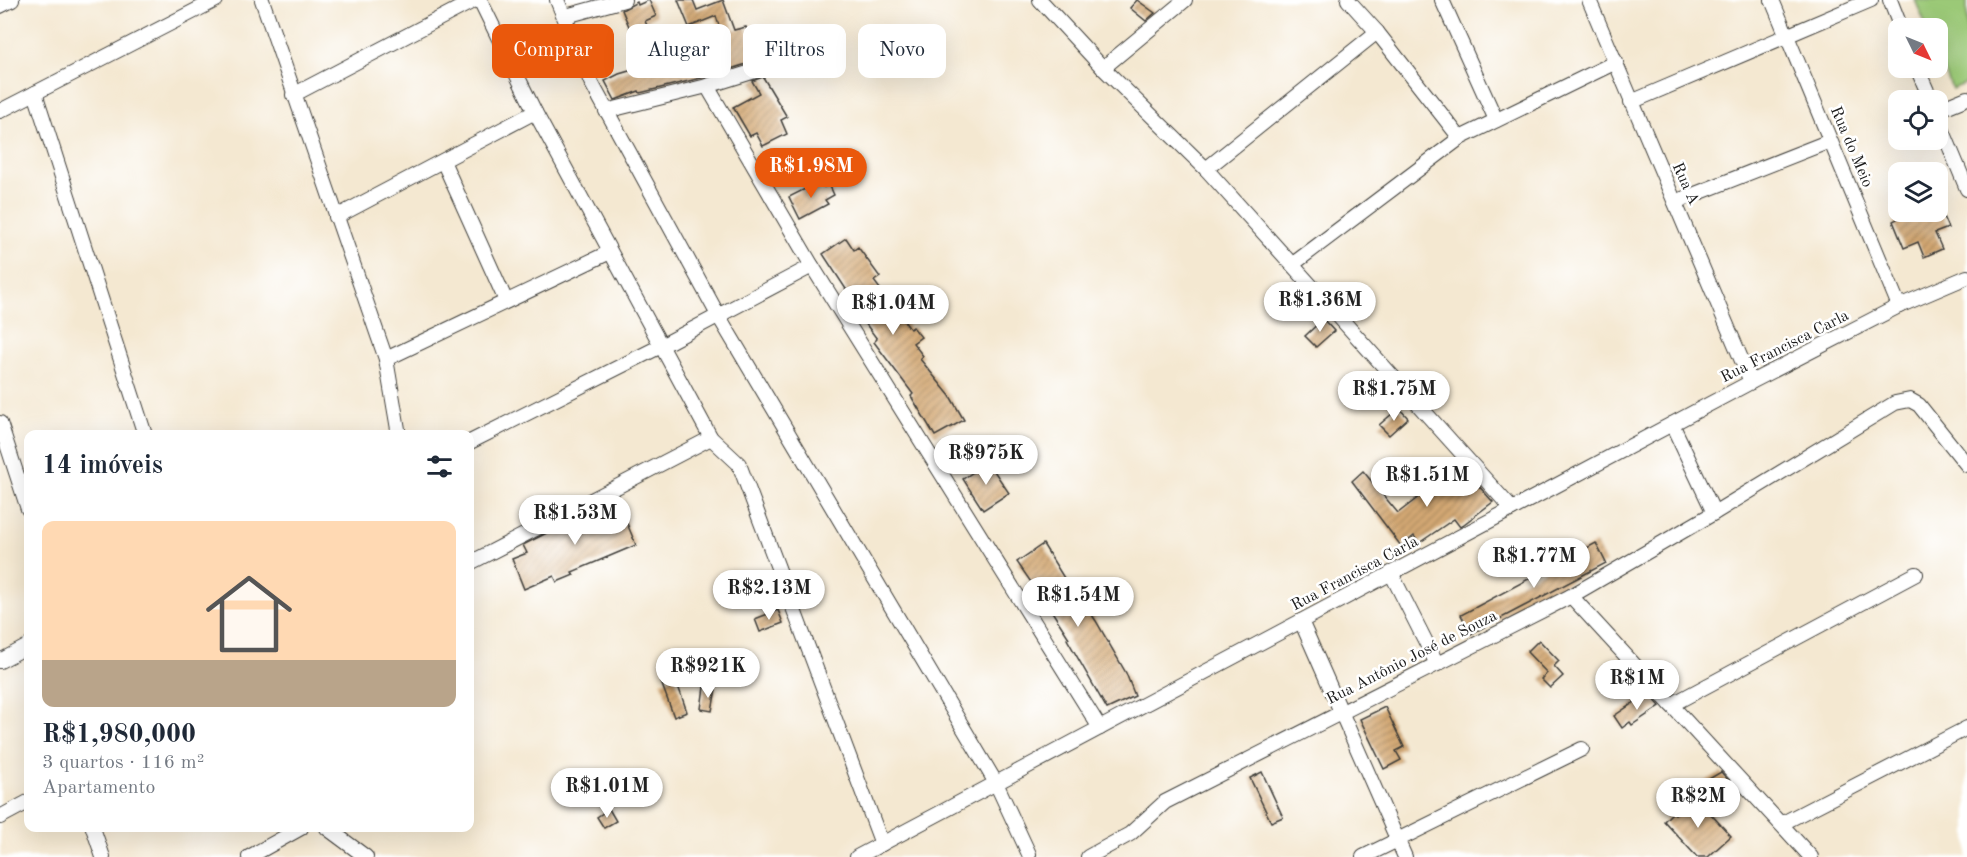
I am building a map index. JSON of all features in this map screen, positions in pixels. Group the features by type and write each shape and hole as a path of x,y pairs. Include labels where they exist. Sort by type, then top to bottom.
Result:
{"street":[{"path":"0,6 12,0"},
{"path":"0,111 216,0"},
{"path":"262,0 386,359 398,430"},
{"path":"293,95 475,0"},
{"path":"480,0 536,112 711,438 739,464 882,844"},
{"path":"557,0 566,16 591,82 718,315 996,783 1029,854"},
{"path":"566,16 624,0"},
{"path":"1040,0 1103,68 1206,169 1512,509"},
{"path":"1103,68 1185,0"},
{"path":"1348,0 1377,32 1460,138"},
{"path":"1442,0 1496,120"},
{"name":"Rua A","path":"1589,0 1751,382"},
{"name":"Rua do Meio","path":"1772,0 1899,306"},
{"path":"1631,102 1870,0"},
{"path":"1890,0 1897,18"},
{"path":"1206,169 1377,32"},
{"path":"1293,264 1460,138 1616,62"},
{"path":"606,111 743,75"},
{"path":"707,86 812,266 1100,728"},
{"path":"35,93 143,430"},
{"path":"1948,106 1967,99"},
{"path":"336,217 536,112"},
{"path":"1675,202 1830,141"},
{"path":"1948,142 1967,189"},
{"path":"443,161 506,301"},
{"path":"386,359 610,252"},
{"path":"474,440 661,346 812,266"},
{"name":"Rua Francisca Carla","path":"857,857 1751,382 1899,306 1967,276"},
{"name":"Rua Antônio José de Souza","path":"1088,857 1130,834 1165,802 1571,596 1714,513 1894,403 1910,400 1919,405 1967,465"},
{"path":"0,423 24,497"},
{"path":"1672,424 1714,513"},
{"path":"474,561 711,438"},
{"path":"1391,573 1437,664"},
{"path":"1671,705 1916,574"},
{"path":"1571,596 1811,857"},
{"path":"1301,621 1405,857"},
{"path":"0,661 24,648"},
{"path":"1781,824 1967,728"},
{"path":"1362,857 1582,749"},
{"path":"0,817 24,804"},
{"path":"94,832 103,857"},
{"path":"249,857 294,832"},
{"path":"332,832 366,857"}],"green space":[{"path":"1915,0 1967,0 1967,83 1952,89 1947,78 1948,18 1923,18"}],"building":[{"path":"649,0 656,16 645,21 646,24 628,24 622,10 637,2 638,5"},
{"path":"678,0 693,0 697,10 723,0 734,30 743,28 743,65 731,69 731,24 718,24 716,16 696,24 688,24"},
{"path":"1137,0 1155,13 1146,21 1130,8"},
{"path":"626,72 626,78 701,78 640,93 639,91 615,100 605,81"},
{"path":"764,78 787,117 781,120 787,134 763,146 756,133 750,136 733,107 759,93 752,81"},
{"path":"821,181 824,187 829,184 834,195 825,200 828,204 800,219 789,197"},
{"path":"1893,222 1945,222 1948,228 1935,233 1942,249 1924,257 1918,242 1904,248"},
{"path":"846,238 854,250 858,247 880,277 874,281 910,329 913,327 921,337 913,343 923,356 920,359 950,396 964,420 935,436 911,396 913,394 874,342 877,339 856,311 859,309 823,254"},
{"path":"1323,319 1334,331 1316,347 1305,336"},
{"path":"1399,408 1408,418 1389,435 1379,425"},
{"path":"988,462 1009,493 983,510 963,479"},
{"path":"1363,471 1398,513 1441,480 1447,488 1467,473 1493,502 1460,527 1454,519 1419,543 1414,536 1401,546 1352,481"},
{"path":"616,497 636,545 572,572 574,575 557,582 554,576 524,589 512,559 527,553 523,545 580,516 582,519 603,510 601,505"},
{"path":"1596,543 1606,563 1471,634 1461,615"},
{"path":"1043,544 1075,596 1078,594 1096,621 1126,673 1135,696 1107,709 1067,639 1069,638 1044,599 1039,602 1030,587 1033,585 1017,562"},
{"path":"778,610 783,623 760,632 755,619"},
{"path":"1539,640 1559,661 1554,666 1563,676 1550,688 1541,679 1547,673 1527,652"},
{"path":"675,677 687,712 674,717 661,682"},
{"path":"704,687 716,689 712,711 701,709"},
{"path":"1648,693 1660,706 1632,725 1630,722 1622,728 1614,716"},
{"path":"1385,707 1404,747 1396,751 1401,760 1384,769 1360,719"},
{"path":"1262,772 1283,817 1271,822 1250,778"},
{"path":"1721,772 1731,783 1705,798 1697,786"},
{"path":"1695,797 1731,836 1708,857 1697,857 1664,821"},
{"path":"609,809 616,821 604,828 597,817"}]}
